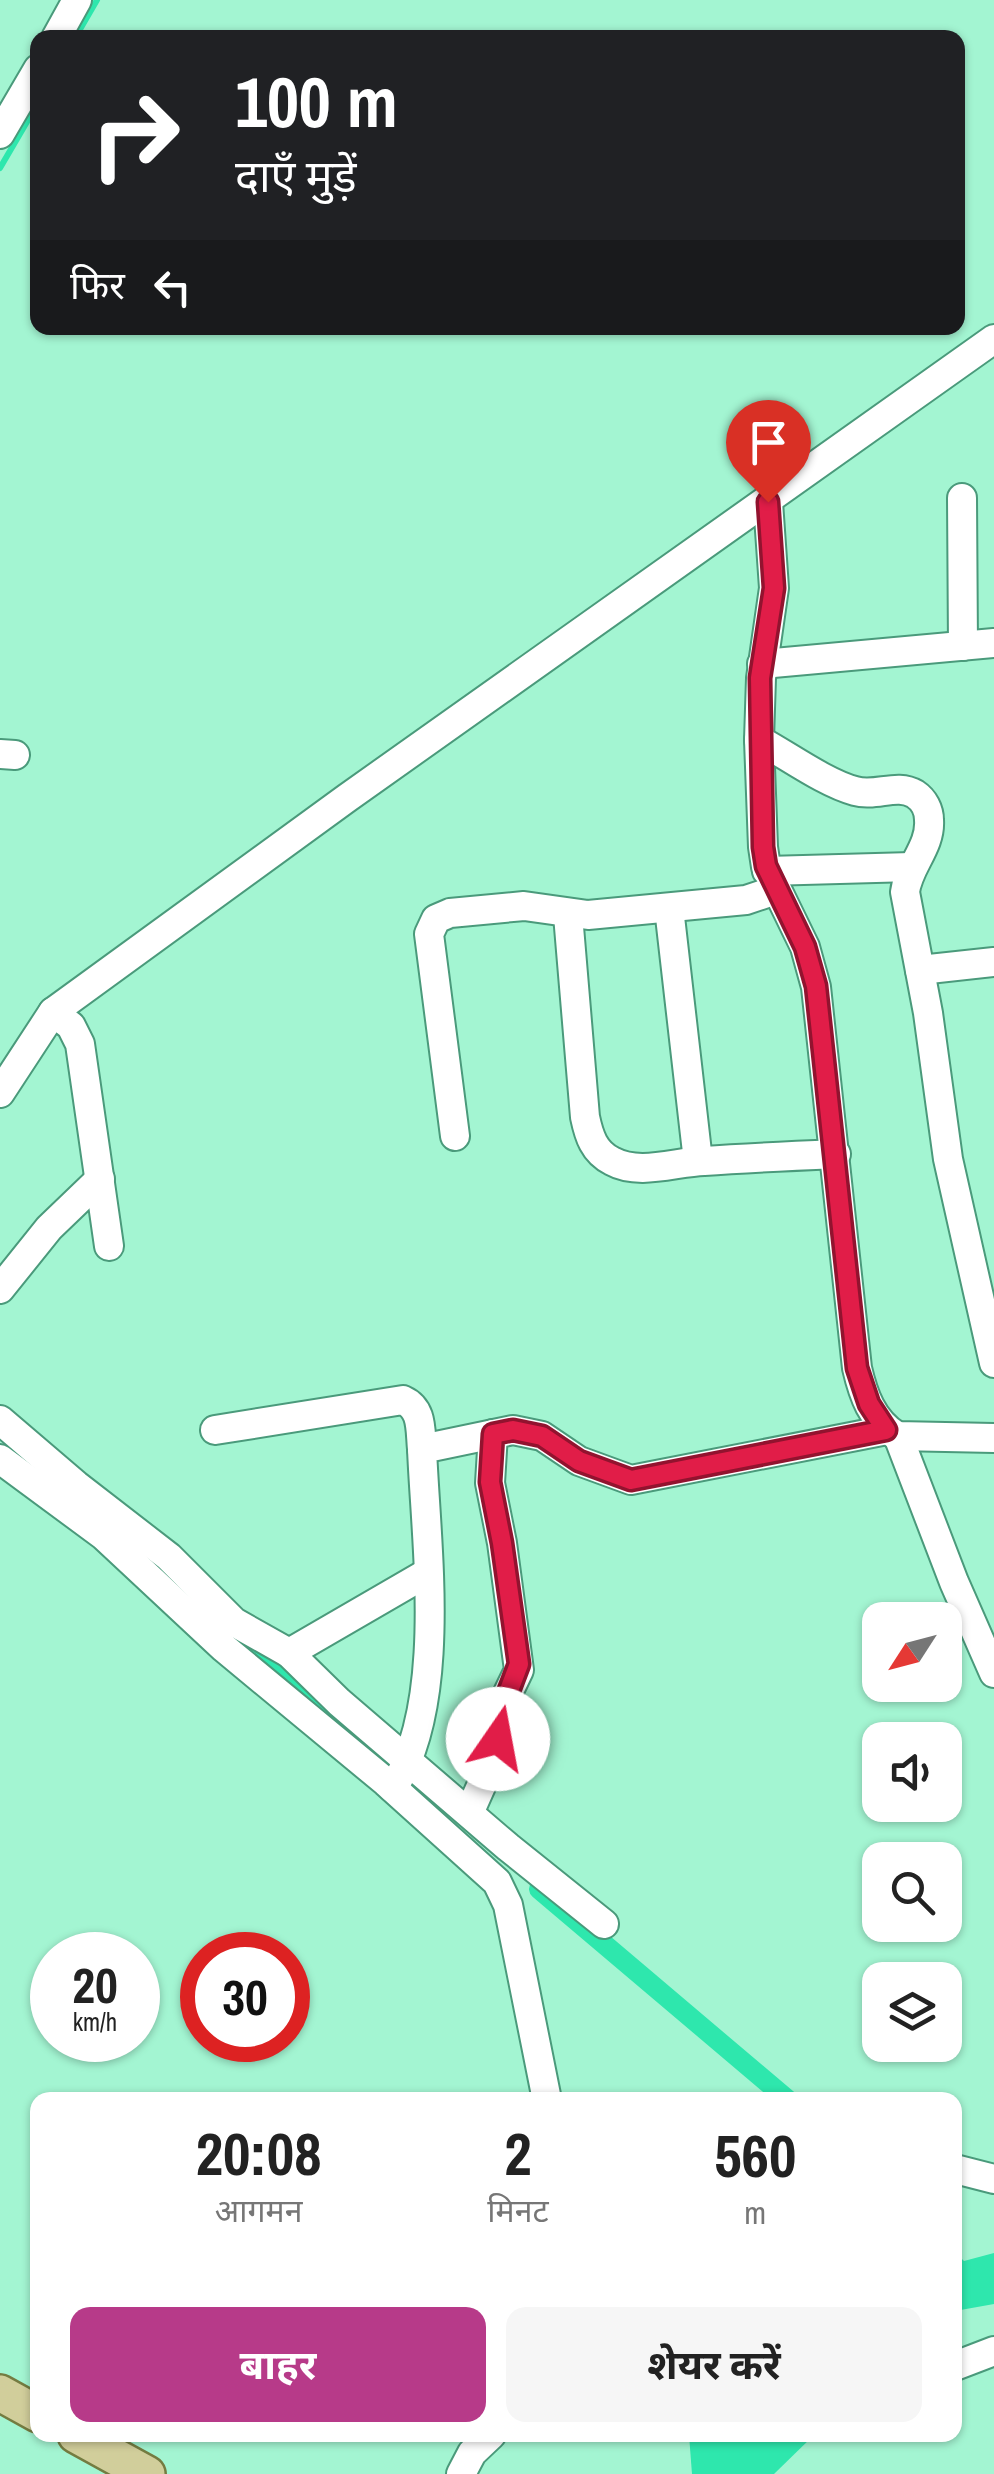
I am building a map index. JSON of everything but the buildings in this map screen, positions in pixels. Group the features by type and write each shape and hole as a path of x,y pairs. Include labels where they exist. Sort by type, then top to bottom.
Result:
{"main road":[{"path":"0,2393 30,2410"},
{"path":"89,2442 147,2474"}],"street":[{"path":"60,30 77,0"},
{"path":"0,134 30,83"},
{"path":"0,1093 54,1012 347,798 994,339"},
{"path":"962,498 963,646"},
{"path":"768,502 774,588 762,664 759,740 763,847 772,880 805,947 816,986 857,1368 869,1404 892,1433 994,1673"},
{"path":"762,664 994,643"},
{"path":"759,740 851,790 871,794 901,788 918,796 928,808 928,841 912,867 904,892 920,970 948,1159 991,1332 994,1363"},
{"path":"454,1136 429,934 436,919 450,913 524,906 568,915 746,900 772,880 912,867"},
{"path":"669,908 698,1161"},
{"path":"568,915 590,1138 600,1152 614,1163 650,1167 836,1154"},
{"path":"920,970 994,962"},
{"path":"54,1012 71,1026 80,1044 110,1246"},
{"path":"0,1288 49,1228 100,1180"},
{"path":"214,1430 403,1400 415,1408 422,1449 428,1643 424,1694 401,1772"},
{"path":"0,1420 169,1557 234,1622 289,1653 339,1702 504,1893 545,2092"},
{"path":"422,1449 513,1430 542,1436 579,1461 631,1480 892,1433 994,1438"},
{"path":"470,1811 494,1757 508,1693 519,1670 490,1482 493,1434"},
{"path":"0,1459 104,1536 224,1648 401,1772 470,1811 508,1847 604,1924"},
{"path":"289,1653 427,1573"},
{"path":"962,2170 994,2179"},
{"path":"962,2363 994,2351"},
{"path":"460,2474 484,2442"}],"shaded area":[{"path":"994,2253 994,2304 962,2310 962,2259"},
{"path":"690,2442 807,2442 774,2474 692,2474"}],"waterway":[{"path":"80,30 97,0"},
{"path":"0,168 30,117"},
{"path":"242,1637 342,1722"},
{"path":"539,1889 779,2092"}],"route":[{"path":"498,1739 519,1664 490,1482 493,1434 513,1430 542,1436 579,1461 631,1480 886,1430 869,1404 857,1368 816,986 805,947 766,866 763,847 760,678 774,588 768,502"}]}
